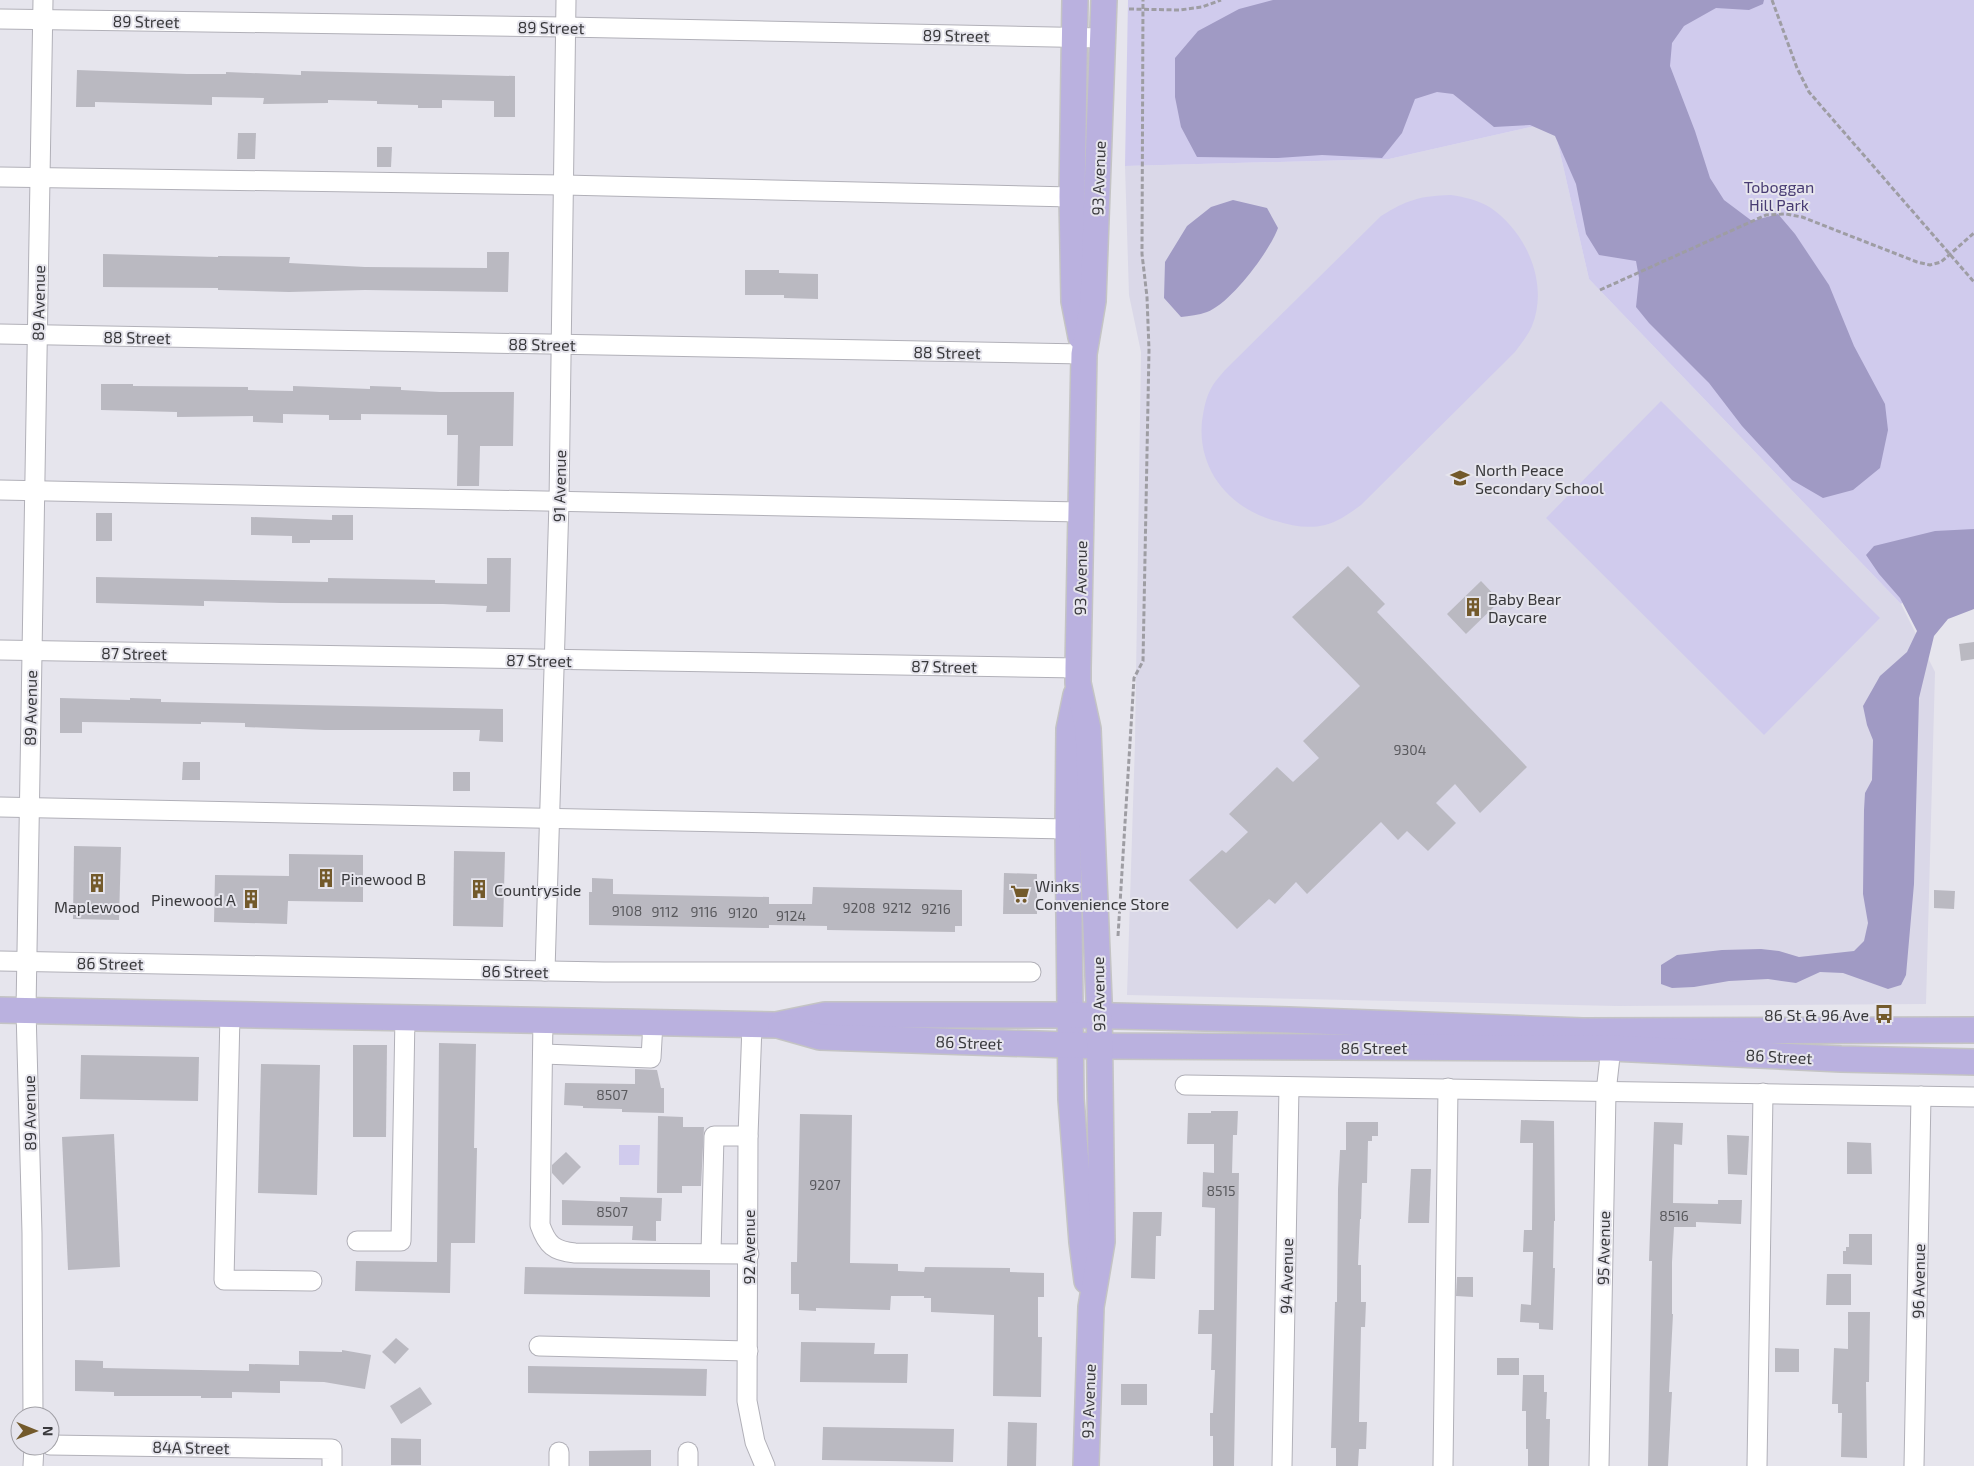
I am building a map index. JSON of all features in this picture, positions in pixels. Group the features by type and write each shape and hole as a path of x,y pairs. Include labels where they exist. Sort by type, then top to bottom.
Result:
{"main road":[{"name":"93 Avenue","path":"1075,0 1072,197 1074,301 1084,354"},
{"name":"93 Avenue","path":"1091,1307 1082,1242 1073,1137 1068,829 1069,729 1078,675 1084,354 1093,300 1104,0"},
{"name":"93 Avenue","path":"1078,675 1088,729 1098,1016 1102,1242 1091,1307 1086,1466"},
{"name":"86 Street","path":"0,1010 405,1016 764,1025 820,1037 1098,1046 1614,1040 1974,1030"},
{"name":"86 Street","path":"764,1025 825,1015 1098,1016 1280,1020 1614,1040 1841,1059 1974,1062"}],"street":[{"name":"89 Avenue","path":"33,1406 32,1233 26,962 43,0"},
{"name":"91 Avenue","path":"545,971 559,502 566,0"},
{"name":"89 Street","path":"0,19 565,27 1103,38"},
{"path":"0,177 564,185 1072,197"},
{"name":"88 Street","path":"0,334 1084,354"},
{"path":"0,490 1081,512"},
{"name":"87 Street","path":"0,650 554,660 1078,675"},
{"path":"0,807 1068,829"},
{"name":"86 Street","path":"0,961 545,971 1031,972"},
{"path":"230,1014 224,1280 312,1281"},
{"path":"357,1241 401,1241 405,1016"},
{"path":"543,1019 540,1225 544,1238 561,1252 749,1254"},
{"path":"543,1054 651,1058 653,1022"},
{"name":"92 Avenue","path":"764,1025 748,1136 747,1400 755,1442 765,1466"},
{"name":"95 Avenue","path":"1599,1466 1606,1092 1614,1040"},
{"path":"1185,1085 1974,1097"},
{"name":"94 Avenue","path":"1282,1466 1289,1087"},
{"path":"1443,1466 1448,1088"},
{"path":"1757,1466 1763,1093"},
{"name":"96 Avenue","path":"1914,1466 1921,1096"},
{"path":"711,1253 714,1136 748,1136"},
{"path":"539,1346 748,1351"},
{"name":"84A Street","path":"60,1445 332,1457"}],"path":[{"path":"1118,940 1134,678 1143,661 1149,350 1147,297 1142,254 1143,0"},
{"path":"1129,9 1180,10 1202,7 1221,0"},
{"path":"1772,0 1797,68 1809,92 1950,252 1974,282"},
{"path":"1600,290 1766,215 1786,214 1802,217 1930,265 1941,262 1950,252 1974,233"}],"shaded area":[{"path":"1273,0 1764,0 1763,4 1749,10 1716,8 1684,26 1672,43 1670,66 1695,131 1710,178 1724,200 1752,221 1778,214 1795,234 1829,285 1854,346 1885,404 1888,430 1880,468 1853,490 1823,498 1792,480 1742,426 1709,383 1649,323 1636,307 1639,278 1636,261 1599,255 1586,234 1576,184 1555,136 1530,125 1494,127 1453,94 1437,92 1415,99 1402,133 1382,158 1322,155 1278,158 1197,157 1181,127 1175,97 1175,58 1198,31 1239,9"},
{"name":"North Peace Secondary School","path":"1553,122 1589,279 1901,604 1935,672 1926,1004 1618,1006 1127,995 1135,742 1141,352 1129,295 1125,166 1389,159"},
{"path":"1233,200 1267,208 1278,228 1274,238 1248,276 1227,299 1207,312 1181,317 1164,298 1165,262 1187,226 1211,207"},
{"path":"1974,529 1974,609 1948,619 1934,636 1919,698 1914,884 1906,975 1901,985 1888,989 1843,973 1820,972 1796,983 1768,979 1729,981 1694,987 1672,988 1661,984 1661,965 1677,955 1722,950 1761,949 1779,951 1799,957 1854,951 1864,941 1868,923 1863,894 1864,810 1865,793 1872,780 1873,740 1867,725 1863,706 1880,676 1907,652 1917,631 1900,598 1879,574 1866,555 1874,546 1935,531"}],"green space":[{"name":"Toboggan Hill Park","path":"1128,0 1974,0 1974,530 1901,604 1589,279 1553,122 1389,159 1125,166"},
{"path":"1451,195 1476,201 1491,208 1515,231 1524,245 1536,277 1538,293 1537,310 1532,326 1526,336 1515,352 1361,505 1344,517 1325,525 1313,527 1300,526 1276,521 1244,507 1220,485 1211,471 1205,456 1202,439 1202,421 1207,398 1214,383 1381,216 1398,206 1414,200 1430,196"},
{"path":"1661,401 1880,618 1764,735 1546,518"},
{"path":"619,1145 640,1145 639,1165 619,1165"}],"building":[{"path":"77,70 187,74 226,74 226,72 301,75 301,71 515,76 515,117 494,117 494,101 442,100 442,108 418,108 418,105 377,104 377,101 328,100 328,103 263,104 264,98 212,97 212,105 95,102 95,107 76,107"},
{"path":"238,133 256,133 255,159 237,159"},
{"path":"377,147 392,147 391,167 377,167"},
{"path":"487,252 509,252 508,292 365,290 289,292 218,290 218,288 103,287 103,254 290,257 289,263 365,267 487,268"},
{"path":"745,270 779,270 779,273 818,274 818,299 784,298 784,295 745,295"},
{"path":"101,384 248,387 248,390 293,391 293,386 370,389 370,386 401,387 401,390 440,392 514,392 513,446 480,446 479,486 457,486 458,435 447,435 447,415 361,414 361,420 329,420 329,415 283,414 283,423 253,422 253,416 177,417 177,412 101,410"},
{"path":"96,513 112,513 112,541 96,541"},
{"path":"332,515 353,515 353,540 310,540 310,543 292,543 292,536 251,535 251,517 332,520"},
{"path":"487,558 511,558 510,612 486,612 487,606 443,604 204,601 204,606 96,603 96,577 328,582 328,578 435,580 435,583 487,584"},
{"path":"1348,566 1385,604 1377,612 1527,767 1480,813 1455,784 1436,803 1456,823 1428,851 1407,831 1398,840 1381,822 1307,894 1296,882 1275,904 1269,899 1237,929 1189,880 1222,850 1226,853 1248,832 1229,814 1277,767 1293,782 1319,758 1303,741 1360,686 1292,617"},
{"name":"Baby Bear Daycare","path":"1481,581 1500,601 1466,634 1447,614"},
{"path":"1974,642 1974,659 1961,661 1959,644"},
{"path":"60,698 130,700 130,698 161,699 161,702 503,709 503,742 479,741 480,730 325,730 245,727 245,723 201,722 201,724 82,722 82,733 60,733"},
{"path":"183,762 200,762 200,780 182,780"},
{"path":"453,772 470,772 470,791 453,791"},
{"name":"Maplewood","path":"74,846 121,847 119,920 73,919"},
{"name":"Countryside","path":"454,851 505,852 503,927 453,926"},
{"path":"289,854 363,855 363,902 288,901 287,924 214,922 215,875 289,876"},
{"name":"Winks Convenience Store","path":"1004,873 1037,874 1037,914 1003,914"},
{"path":"592,878 613,879 613,894 769,897 769,904 812,904 813,887 962,890 962,926 955,926 955,932 827,930 827,926 769,925 769,928 589,925 589,892 592,892"},
{"path":"1934,890 1955,891 1954,909 1934,908"},
{"path":"439,1043 476,1044 474,1148 477,1148 475,1243 451,1243 450,1293 355,1291 356,1261 437,1262"},
{"path":"353,1045 387,1045 386,1137 353,1137"},
{"path":"81,1055 199,1057 198,1101 80,1099"},
{"path":"261,1064 320,1065 317,1195 258,1193"},
{"path":"635,1069 657,1070 661,1088 664,1088 664,1113 622,1112 622,1109 583,1108 583,1106 564,1105 565,1083 635,1084"},
{"path":"1211,1111 1238,1111 1237,1135 1233,1135 1232,1173 1239,1173 1234,1466 1213,1466 1213,1436 1210,1436 1210,1413 1213,1413 1215,1370 1211,1370 1212,1334 1198,1334 1199,1310 1214,1310 1215,1208 1202,1207 1203,1172 1214,1173 1214,1144 1187,1144 1188,1113 1211,1113"},
{"path":"800,1114 852,1115 850,1263 898,1264 898,1271 924,1272 925,1267 1010,1268 1010,1272 1044,1273 1044,1297 1038,1297 1038,1337 1042,1337 1041,1397 993,1396 994,1315 931,1312 931,1298 924,1298 924,1296 891,1296 890,1310 816,1308 816,1311 799,1310 799,1294 791,1294 791,1262 797,1262"},
{"path":"658,1116 683,1117 683,1127 704,1127 701,1186 682,1186 682,1193 657,1193"},
{"path":"1521,1120 1554,1121 1555,1221 1553,1268 1555,1268 1553,1330 1539,1329 1539,1323 1520,1322 1521,1304 1531,1305 1533,1252 1523,1252 1524,1230 1532,1230 1533,1143 1520,1143"},
{"path":"1346,1122 1378,1122 1378,1136 1372,1136 1372,1141 1368,1141 1367,1183 1362,1183 1358,1265 1361,1265 1361,1302 1366,1302 1365,1327 1361,1327 1359,1422 1367,1422 1366,1449 1359,1449 1358,1466 1336,1466 1336,1448 1331,1448 1335,1302 1337,1302 1338,1189 1340,1150 1346,1150"},
{"path":"1654,1122 1683,1123 1682,1145 1674,1144 1673,1203 1718,1204 1718,1200 1742,1200 1741,1224 1696,1222 1696,1227 1674,1227 1672,1262 1673,1314 1669,1392 1672,1392 1668,1466 1648,1466 1652,1261 1649,1261"},
{"path":"114,1134 120,1267 68,1270 62,1137"},
{"path":"1727,1135 1749,1136 1747,1175 1728,1174"},
{"path":"1847,1142 1871,1143 1872,1174 1847,1174"},
{"path":"566,1152 581,1167 563,1185 552,1173 552,1165"},
{"path":"1411,1169 1431,1169 1429,1223 1408,1223"},
{"path":"620,1197 662,1198 661,1221 656,1221 656,1241 632,1240 633,1226 562,1225 562,1200 620,1202"},
{"path":"1133,1212 1162,1212 1161,1236 1156,1236 1155,1279 1131,1278"},
{"path":"1849,1234 1872,1234 1872,1265 1843,1264 1843,1251 1846,1251 1846,1247 1849,1247"},
{"path":"525,1267 710,1270 710,1297 524,1294"},
{"path":"1827,1274 1851,1274 1851,1305 1826,1305"},
{"path":"1457,1277 1473,1277 1473,1297 1456,1296"},
{"path":"1848,1312 1870,1312 1869,1382 1866,1382 1867,1458 1841,1457 1842,1413 1838,1413 1838,1404 1832,1404 1834,1348 1848,1349"},
{"path":"396,1338 409,1349 395,1364 382,1352"},
{"path":"801,1342 875,1343 874,1354 908,1354 907,1383 800,1382"},
{"path":"1775,1348 1799,1349 1799,1372 1775,1372"},
{"path":"342,1350 371,1355 365,1389 324,1382 280,1381 280,1393 232,1392 232,1398 114,1396 114,1392 75,1391 75,1360 103,1361 103,1368 249,1371 249,1364 299,1365 299,1351 342,1352"},
{"path":"1497,1358 1519,1358 1519,1375 1497,1375"},
{"path":"528,1366 707,1369 706,1396 528,1393"},
{"path":"1523,1375 1544,1375 1544,1392 1547,1392 1546,1419 1550,1419 1549,1466 1528,1466 1526,1411 1522,1411"},
{"path":"1121,1384 1147,1384 1147,1405 1121,1405"},
{"path":"420,1387 432,1404 401,1424 390,1406"},
{"path":"1008,1422 1037,1423 1036,1466 1007,1466"},
{"path":"823,1427 954,1429 953,1462 822,1460"},
{"path":"391,1438 421,1439 421,1465 391,1465"},
{"path":"651,1450 651,1466 589,1466 589,1451"}],"place":[{"name":"North Peace Secondary School","path":"1460,478"},
{"name":"Baby Bear Daycare","path":"1473,607"},
{"name":"Pinewood B","path":"326,878"},
{"name":"Maplewood","path":"97,883"},
{"name":"Countryside","path":"479,889"},
{"name":"Winks Convenience Store","path":"1020,894"},
{"name":"Pinewood A","path":"251,899"},
{"name":"86 St & 96 Ave","path":"1884,1014"}]}
